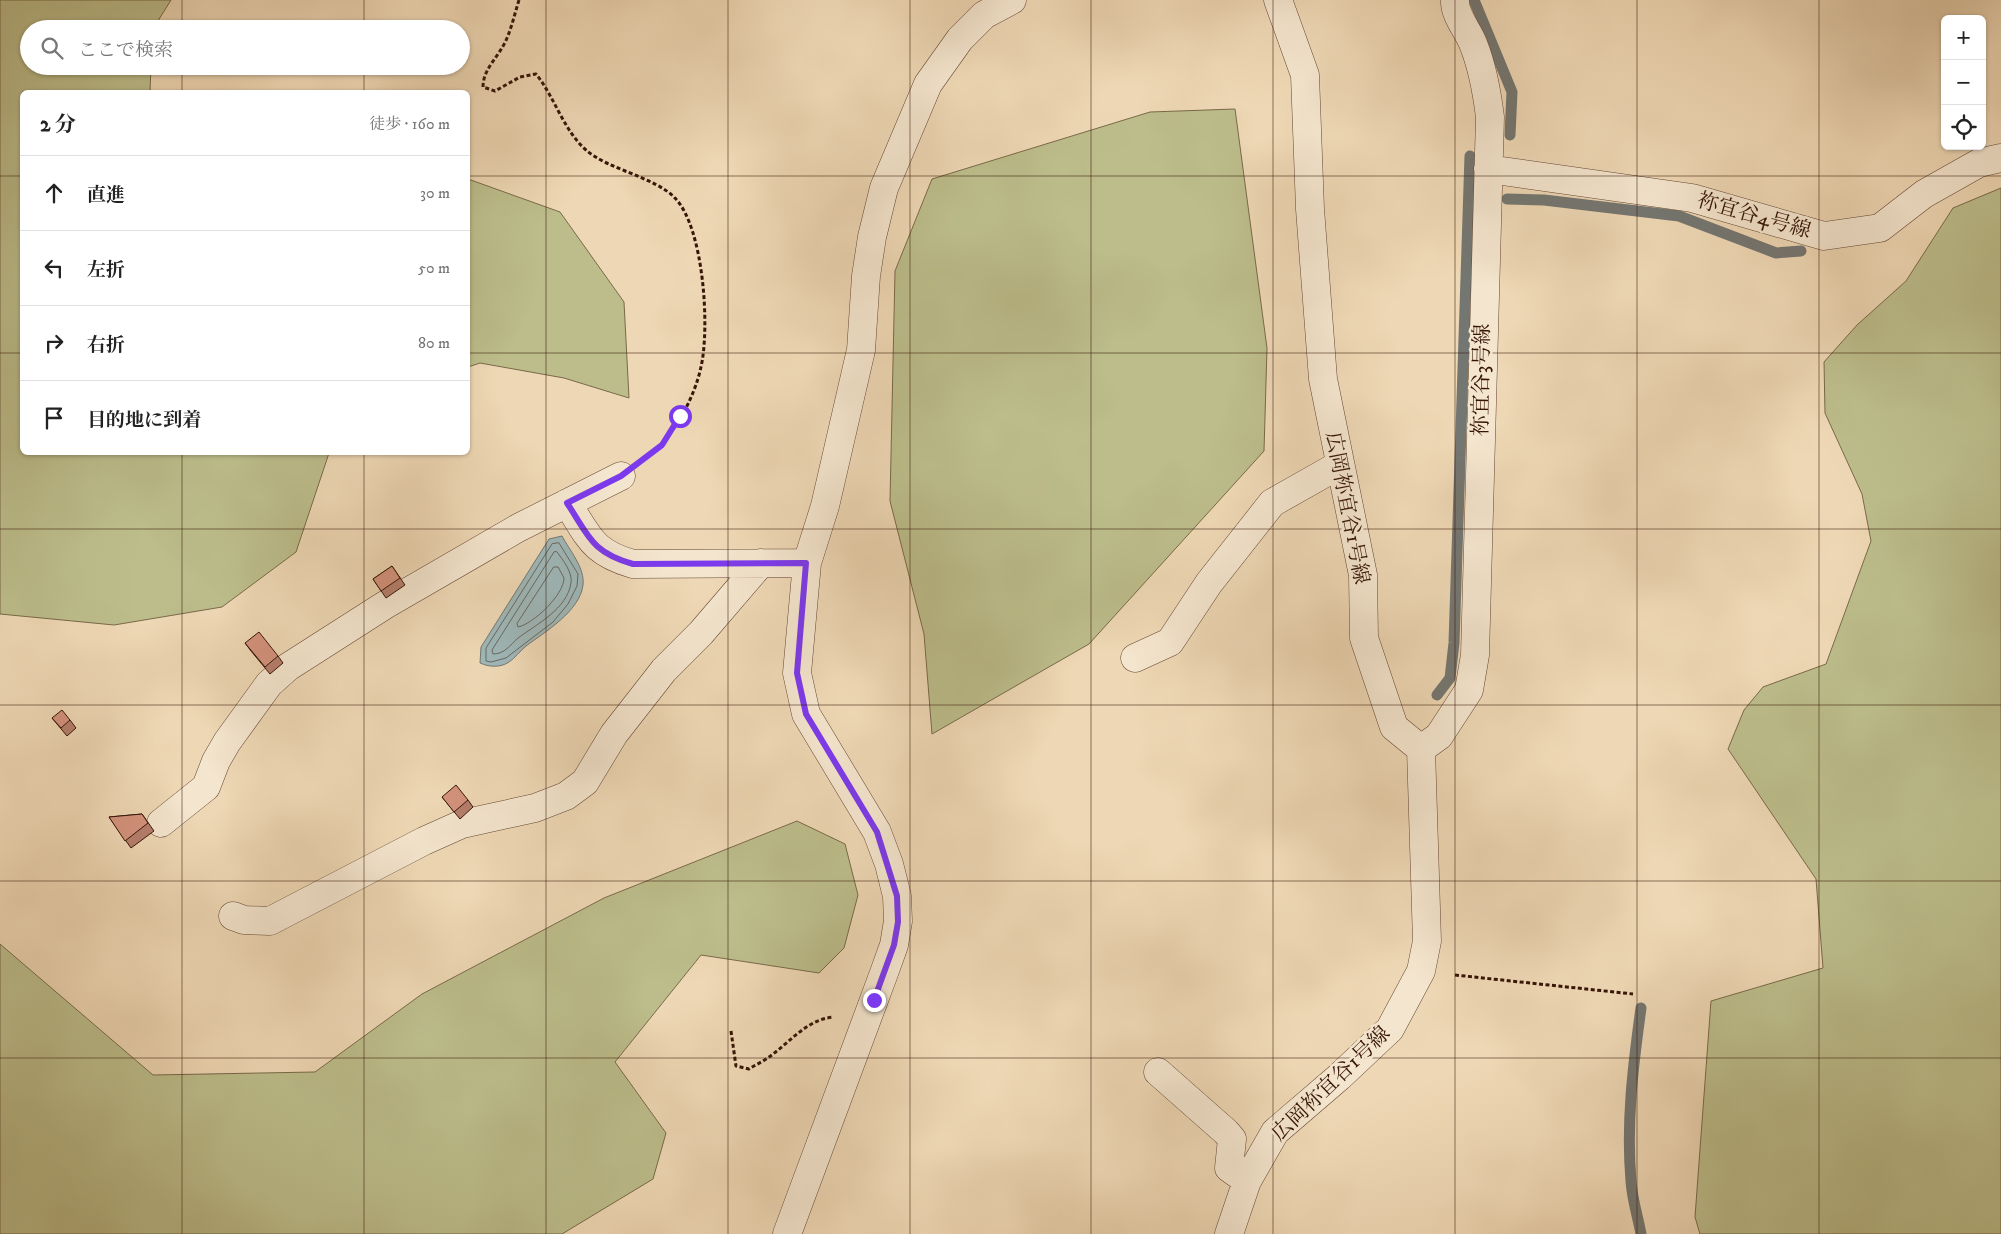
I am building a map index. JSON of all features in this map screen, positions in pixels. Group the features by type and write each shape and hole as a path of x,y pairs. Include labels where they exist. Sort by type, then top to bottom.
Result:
{"street":[{"path":"786,1234 894,945 898,922 897,896 877,832 806,714 797,673 806,563 825,506 861,350 868,266 884,188 928,84 960,38 984,15 1012,0"},
{"name":"広岡祢宜谷1号線","path":"1229,1234 1247,1181 1275,1132 1340,1077 1390,1028 1421,971 1427,941 1422,749 1394,727 1364,638 1362,574 1323,378 1310,209 1305,75 1278,0"},
{"name":"祢宜谷3号線","path":"1422,749 1439,736 1469,690 1475,655 1490,118 1486,84 1474,44 1453,2"},
{"name":"祢宜谷4号線","path":"1488,169 1692,198 1824,236 1880,228 1924,194 1979,163 2001,158"},
{"path":"1135,658 1170,642 1209,583 1272,503 1340,465"},
{"path":"161,822 206,788 216,761 227,742 269,684 288,667 385,605 518,528 621,476"},
{"path":"567,503 587,537 600,550 613,558 633,564 806,563"},
{"path":"233,916 244,920 270,922 424,841 462,824 535,808 566,796 585,782 614,734 664,670 702,633 762,563"},
{"path":"1158,1072 1232,1139 1229,1168 1247,1181"}],"path":[{"path":"519,0 500,54 483,76 483,87 495,91 520,77 536,74 586,150 675,198 689,221 697,246 706,300 702,366 688,402 662,445 621,476"},
{"path":"1421,971 1633,994"},
{"path":"731,1031 736,1066 749,1069 773,1054 799,1031 825,1018 868,1013"}],"green space":[{"path":"0,0 171,0 159,20 20,20 20,75 151,75 150,90 20,90 20,455 328,455 296,552 222,607 114,625 0,614"},
{"path":"1235,109 1267,348 1264,451 1089,644 932,734 924,634 890,501 895,271 932,179 1150,112"},
{"path":"470,180 560,212 624,302 629,398 564,378 480,363 470,366"},
{"path":"2001,188 2001,1234 1700,1234 1695,1217 1711,1001 1823,968 1816,879 1728,749 1744,710 1763,687 1826,664 1871,541 1862,494 1825,413 1824,362 1857,325 1906,281 1953,208"},
{"path":"797,821 845,844 858,895 844,948 819,973 701,955 615,1062 666,1133 653,1179 562,1234 0,1234 0,944 153,1075 315,1072 422,994 604,898"}],"water":[{"path":"562,536 582,572 583,585 576,604 552,627 526,646 509,662 494,666 480,663 481,647 549,539"}],"building":[{"path":"392,566 400,578 381,591 373,579"},
{"path":"259,632 278,656 265,667 245,643"},
{"path":"62,710 70,720 61,728 52,718"},
{"path":"456,785 468,800 454,812 442,797"},
{"path":"142,814 148,823 125,841 109,817"}],"waterway":[{"path":"1474,0 1512,92 1510,135"},
{"path":"1437,695 1450,678 1454,643 1470,156"},
{"path":"1507,199 1544,200 1679,216 1776,253 1801,251"},
{"path":"1641,1008 1633,1073 1629,1138 1632,1188 1641,1234"}],"route":[{"path":"680,416 662,445 621,476 567,503 587,537 600,550 613,558 633,564 806,563 797,673 806,714 877,832 889,864 897,896 898,922 894,945 874,1000"}]}
